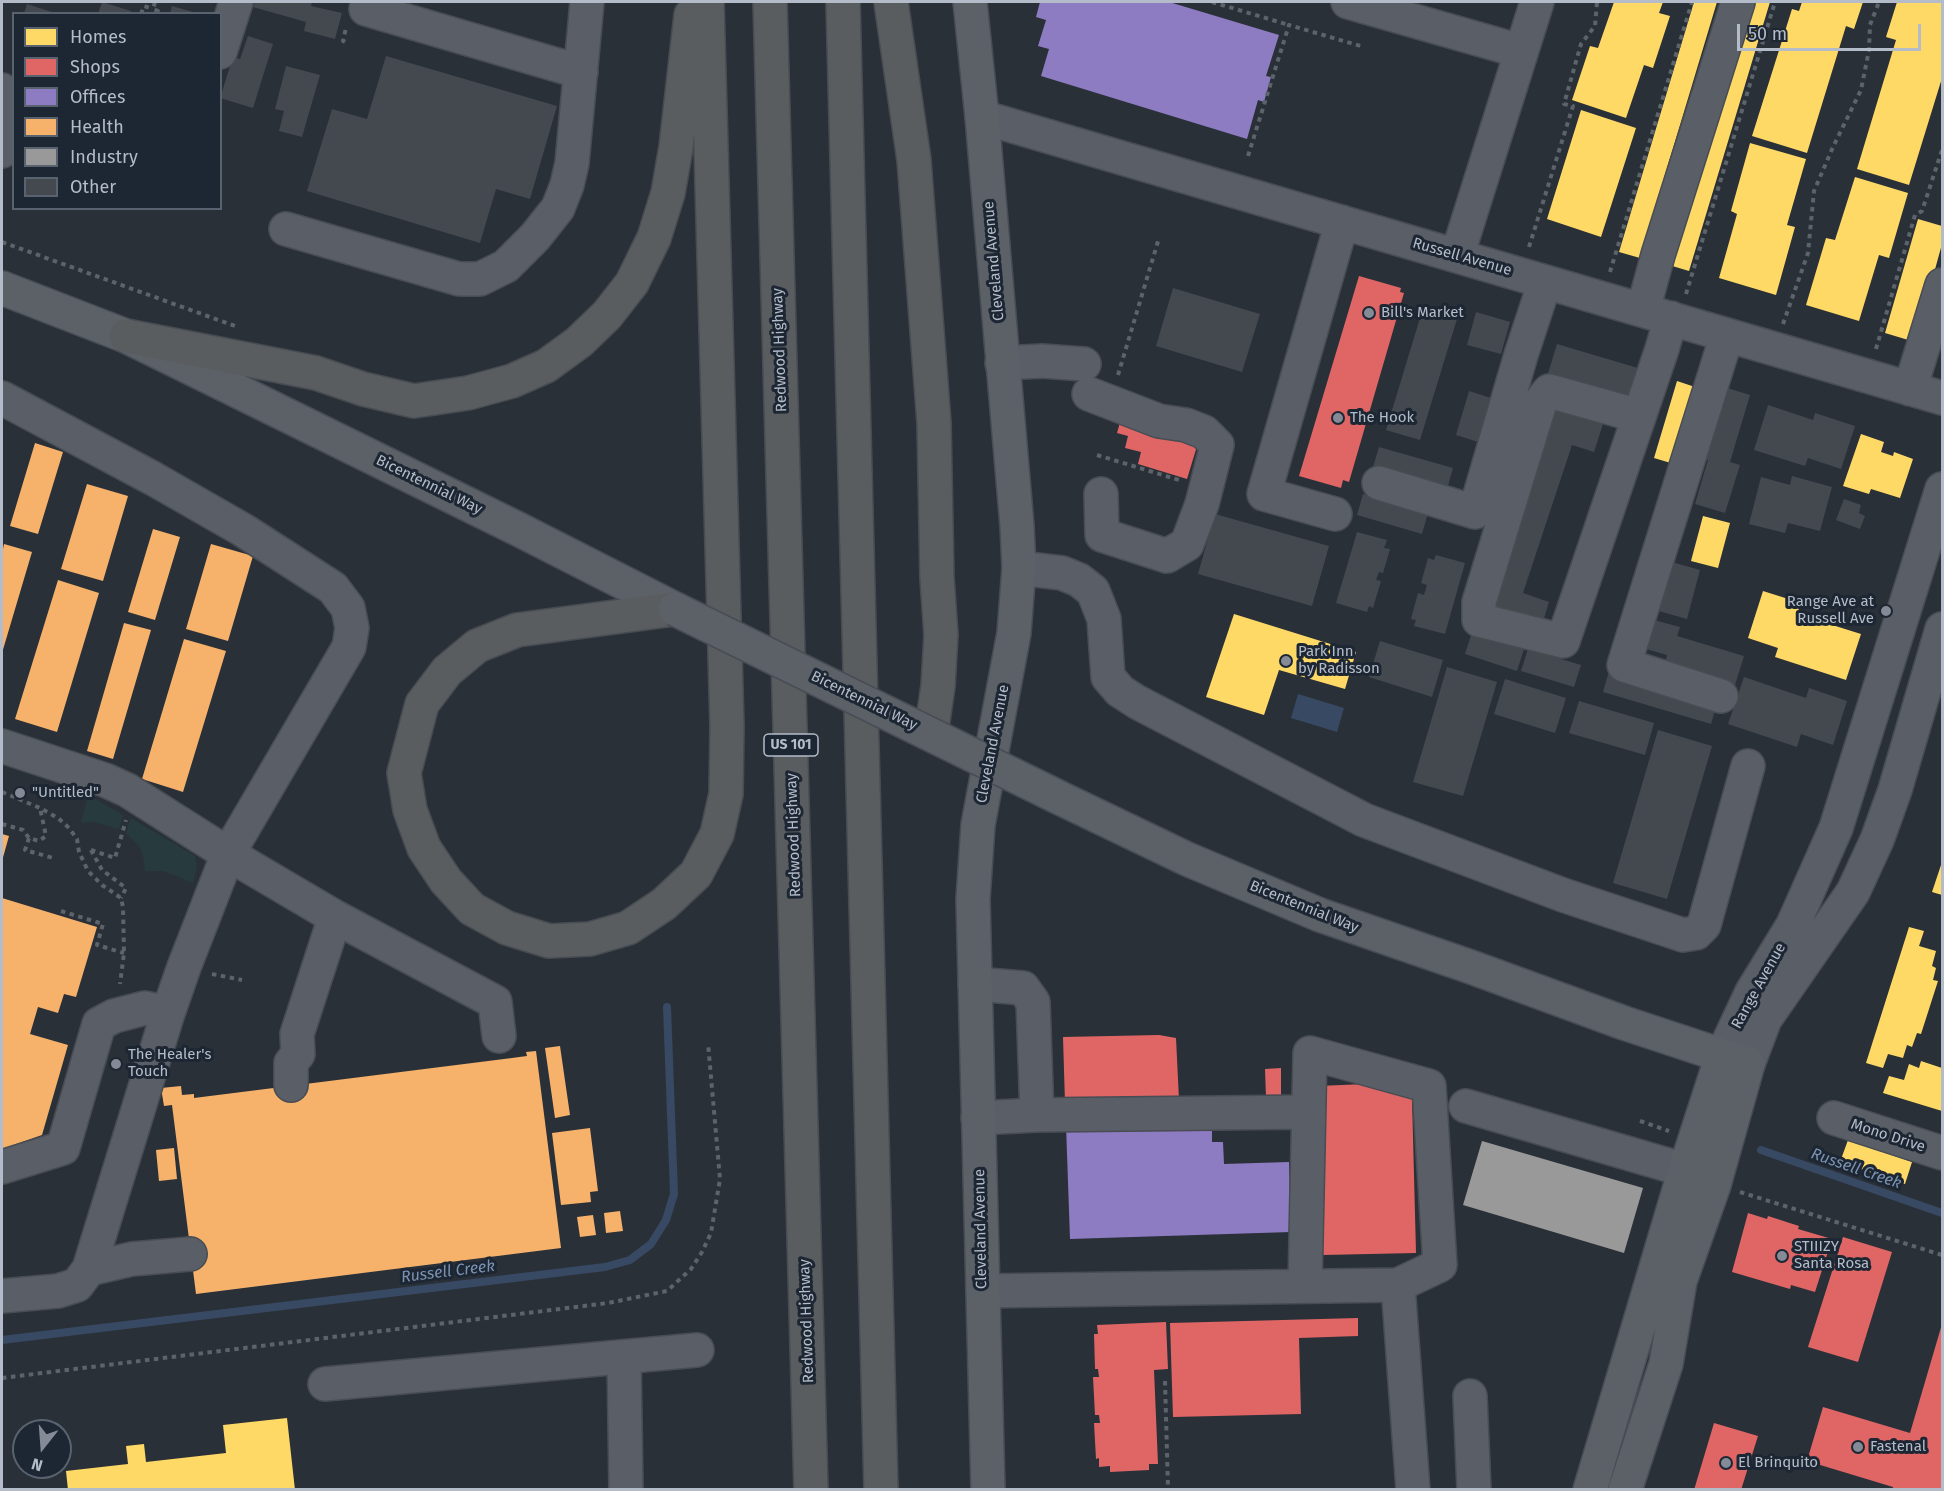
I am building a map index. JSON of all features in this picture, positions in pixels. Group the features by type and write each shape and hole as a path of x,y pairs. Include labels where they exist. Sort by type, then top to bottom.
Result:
{"highway":[{"path":"126,336 316,373 363,389 414,401 468,393 512,381 546,366 579,342 607,315 632,283 654,238 668,193 676,147 692,2"},
{"path":"675,609 517,630 477,646 447,671 422,704 404,773 410,810 424,849 446,881 472,909 507,928 549,941 590,939 609,934 628,928 664,904 696,874 717,834 726,794 727,726 707,2"},
{"name":"Redwood Highway","path":"770,2 812,1490"},
{"path":"843,2 881,1490"},
{"path":"891,2 914,160 934,423 937,578 941,635 938,686 931,734"}],"main road":[{"name":"Cleveland Avenue","path":"970,2 1017,526 1018,568 1014,633 978,825 973,899 988,1490"},
{"name":"Bicentennial Way","path":"2,288 126,336 675,609 1187,859 1320,915 1735,1060"},
{"name":"Range Avenue","path":"1590,1490 1685,1170 1735,1060"},
{"name":"Range Avenue","path":"1625,1490 1666,1364 1680,1281 1714,1185 1735,1060"}],"street":[{"path":"222,46 236,2"},
{"path":"369,2 366,9 581,72"},
{"path":"286,229 459,279 480,279 506,266 535,237 558,208 567,185 572,163 587,2"},
{"path":"1348,2 1520,51"},
{"path":"1457,256 1536,2"},
{"path":"1639,416 1549,391 1540,403 1479,602 1479,620 1563,641 1639,416 1667,308 1655,266 1738,2"},
{"path":"2,151 12,106"},
{"name":"Russell Avenue","path":"982,117 1545,282 1667,308 1727,335 1942,398"},
{"path":"1335,514 1264,494 1342,222"},
{"path":"1379,483 1476,512 1521,355 1545,282"},
{"path":"1910,389 1942,285"},
{"path":"1721,696 1624,664 1727,335"},
{"path":"1002,363 1042,361 1087,379 1159,421 1186,425 1204,432 1217,445 1202,504 1187,544 1167,556 1102,535 1101,494"},
{"path":"2,398 154,479 243,530 333,588 348,608 352,628 349,647 228,854 168,1013 89,1269 77,1285 58,1291 2,1296"},
{"name":"Range Avenue","path":"1735,1060 1752,992 1793,925 1836,828 1942,489"},
{"path":"1018,568 1062,573 1079,580 1093,591 1104,619 1108,677 1120,691 1137,702 1364,820 1563,895 1683,936 1696,933 1704,925 1748,766"},
{"name":"Range Avenue","path":"1735,1060 1853,892 1877,840 1895,790 1942,628"},
{"path":"2,746 105,780 127,790 228,854 335,917 495,1002 501,1051"},
{"path":"301,1074 297,1034 335,917"},
{"path":"975,984 1023,988 1033,1002 1037,1115"},
{"path":"2,1167 63,1148 99,1024 114,1016 145,1008 168,1013"},
{"path":"983,1291 1398,1285 1440,1265 1429,1086 1310,1053 1305,1286"},
{"path":"1467,1107 1685,1170"},
{"path":"978,1118 1037,1115 1308,1112"},
{"name":"Mono Drive","path":"1834,1118 1942,1153"},
{"path":"89,1269 132,1259 190,1254"},
{"path":"1398,1285 1413,1490"},
{"path":"325,1384 697,1350"},
{"path":"624,1357 626,1490"},
{"path":"1470,1396 1474,1490"}],"path":[{"path":"153,9 155,2"},
{"path":"1212,2 1364,47"},
{"path":"1529,247 1573,106 1564,104 1581,44 1595,26 1597,2"},
{"path":"1610,272 1692,2"},
{"path":"1667,308 1775,2"},
{"path":"1783,325 1808,253 1814,191 1861,90 1869,50 1870,25 1879,2"},
{"path":"142,12 144,6 158,12"},
{"path":"1248,156 1289,25"},
{"path":"1874,352 1915,215 1922,211 1942,150"},
{"path":"1117,377 1159,238"},
{"path":"2,242 236,326"},
{"path":"1097,454 1185,482"},
{"path":"2,792 58,818 69,828 76,839 88,871 102,885 121,898"},
{"path":"2,824 23,830 29,838 39,841 46,836 40,808"},
{"path":"120,984 124,953 121,898 126,888 102,870 91,850 115,858 128,814"},
{"path":"29,838 25,850 53,858"},
{"path":"61,911 103,924 97,945 124,953"},
{"path":"208,973 242,980"},
{"path":"2,1378 608,1303 667,1291 691,1269 711,1233 720,1179 708,1043"},
{"path":"1640,1121 1675,1133"},
{"path":"1714,1185 1942,1256"},
{"path":"1165,1381 1168,1488"}],"green space":[{"path":"88,795 123,815 119,829 93,822 81,823"},
{"path":"131,818 195,856 197,868 193,883 164,871 145,871 139,846 126,833"}],"water":[{"path":"1298,694 1344,708 1337,732 1291,718"}],"building: Homes":[{"path":"1614,2 1663,2 1659,13 1670,16 1653,68 1644,65 1626,118 1572,100 1590,46 1598,48"},
{"path":"1694,2 1717,2 1640,258 1619,252"},
{"path":"1748,2 1770,2 1689,271 1669,265"},
{"path":"1802,2 1863,2 1854,29 1846,26 1807,153 1752,136 1792,9 1799,11"},
{"path":"1897,2 1942,2 1942,78 1909,185 1857,169 1896,40 1886,37"},
{"path":"1581,110 1636,128 1601,237 1547,219"},
{"path":"1750,143 1806,159 1787,225 1795,227 1776,295 1719,278 1737,214 1731,211"},
{"path":"1855,177 1908,193 1889,258 1879,255 1859,321 1806,305 1826,238 1835,240"},
{"path":"1918,219 1942,226 1942,244 1915,342 1885,333"},
{"path":"1677,381 1698,388 1674,464 1654,458"},
{"path":"1861,434 1884,442 1881,452 1893,456 1894,452 1913,459 1900,498 1871,489 1869,494 1843,486"},
{"path":"1703,516 1730,523 1718,568 1691,561"},
{"path":"1763,591 1801,603 1797,614 1861,634 1846,680 1775,657 1778,648 1748,638"},
{"name":"Park Inn by Radisson","path":"1234,614 1356,652 1345,689 1279,670 1264,715 1206,697"},
{"path":"1942,862 1942,895 1932,892"},
{"path":"1909,927 1924,931 1919,946 1936,951 1932,966 1936,968 1933,980 1938,981 1921,1034 1917,1033 1912,1047 1907,1045 1903,1058 1888,1054 1883,1068 1866,1063"},
{"path":"1921,1061 1942,1068 1942,1111 1883,1093 1889,1076 1904,1080 1909,1064 1919,1068"},
{"path":"1848,1140 1912,1162 1905,1184 1840,1162"},
{"path":"287,1418 295,1490 68,1490 67,1479 72,1479 72,1470 128,1464 126,1446 144,1444 146,1462 226,1453 223,1425"}],"building: Shops":[{"path":"1359,276 1401,288 1400,292 1404,293 1349,482 1343,480 1341,488 1299,476"},
{"path":"1121,419 1198,443 1187,479 1138,464 1141,452 1125,448 1128,436 1117,433"},
{"path":"1159,1035 1176,1038 1179,1100 1065,1103 1063,1037"},
{"path":"1281,1068 1281,1097 1266,1097 1265,1069"},
{"path":"1366,1084 1412,1098 1416,1253 1323,1255 1318,1086"},
{"name":"STIIIZY Santa Rosa","path":"1748,1213 1767,1219 1768,1216 1799,1226 1798,1229 1832,1239 1815,1292 1791,1285 1790,1289 1732,1272"},
{"path":"1843,1237 1892,1252 1858,1362 1808,1347"},
{"path":"1358,1318 1358,1336 1299,1338 1301,1414 1173,1417 1170,1323"},
{"path":"1166,1322 1168,1369 1154,1370 1158,1464 1149,1464 1149,1470 1110,1472 1110,1466 1099,1467 1099,1458 1096,1459 1094,1423 1100,1423 1099,1415 1095,1415 1093,1377 1099,1377 1098,1369 1095,1369 1094,1334 1098,1334 1097,1325"},
{"path":"1942,1324 1942,1490 1893,1490 1893,1487 1807,1461 1823,1407 1910,1433"},
{"name":"El Brinquito","path":"1714,1423 1758,1436 1741,1490 1694,1490"}],"building: Offices":[{"path":"1040,2 1169,2 1279,35 1266,76 1271,77 1264,102 1258,100 1247,139 1041,76 1049,49 1038,46 1046,20 1036,17"},
{"path":"1212,1120 1212,1142 1223,1142 1224,1164 1289,1162 1291,1232 1070,1239 1066,1125"}],"building: Health":[{"path":"35,443 63,452 38,534 10,526"},
{"path":"87,484 128,496 103,581 61,569"},
{"path":"153,529 180,537 155,620 128,612"},
{"path":"4,544 32,552 2,653 2,554"},
{"path":"211,544 253,556 228,641 186,629"},
{"path":"58,580 99,593 57,732 15,719"},
{"path":"124,623 151,630 113,759 87,751"},
{"path":"184,639 226,651 183,792 142,779"},
{"path":"2,834 9,836 2,861"},
{"path":"2,898 97,927 76,997 64,994 58,1013 38,1007 30,1034 68,1045 42,1135 2,1149"},
{"path":"560,1046 570,1115 555,1118 545,1048"},
{"path":"536,1051 561,1248 196,1294 172,1105 164,1106 161,1088 181,1086 182,1095 194,1094 194,1098 527,1056 526,1052"},
{"path":"590,1128 598,1191 590,1192 591,1202 561,1205 552,1133"},
{"path":"174,1148 177,1179 159,1181 156,1150"},
{"path":"620,1211 623,1231 606,1233 604,1213"},
{"path":"593,1215 596,1235 580,1237 577,1217"}],"building: Industry":[{"path":"1482,1141 1643,1188 1624,1253 1463,1205"}],"building: Other":[{"path":"102,2 131,11 131,12 99,12"},
{"path":"255,2 312,2 311,6 342,13 335,39 304,31 306,22 253,7"},
{"path":"27,4 52,12 25,12"},
{"path":"172,6 193,12 170,12"},
{"path":"248,36 273,44 253,108 222,99 233,57 240,59"},
{"path":"386,56 557,106 530,199 496,189 480,243 307,191 332,109 367,119"},
{"path":"286,66 320,75 302,137 279,131 284,111 275,109"},
{"path":"1173,288 1260,314 1242,372 1156,346"},
{"path":"1423,308 1457,319 1420,440 1386,430"},
{"path":"1476,312 1510,322 1501,354 1467,345"},
{"path":"1557,344 1638,368 1630,397 1586,384 1584,391 1546,380"},
{"path":"1721,386 1750,395 1730,462 1740,465 1725,513 1695,504 1708,460 1699,457"},
{"path":"1469,391 1491,398 1478,442 1456,435"},
{"path":"1768,405 1813,420 1815,413 1855,426 1841,469 1808,458 1805,466 1754,450"},
{"path":"1547,406 1603,424 1594,452 1572,445 1523,593 1549,602 1542,625 1486,612"},
{"path":"1379,447 1453,468 1447,489 1373,467"},
{"path":"1792,476 1832,487 1820,531 1788,523 1785,533 1749,524 1761,477 1790,485"},
{"path":"1363,494 1428,513 1422,534 1357,515"},
{"path":"1844,499 1861,505 1859,513 1865,516 1860,529 1836,520"},
{"path":"1215,514 1329,546 1312,606 1198,574"},
{"path":"1357,532 1387,540 1384,548 1390,549 1383,573 1379,572 1376,580 1381,581 1373,608 1369,606 1367,612 1336,603"},
{"path":"1436,555 1465,563 1445,634 1414,626 1416,620 1411,619 1418,593 1424,595 1427,585 1421,583 1428,558 1434,560"},
{"path":"1668,561 1700,570 1687,619 1655,610"},
{"path":"1654,620 1680,627 1677,636 1744,656 1735,685 1665,664 1667,655 1646,649"},
{"path":"1472,632 1524,649 1517,671 1465,654"},
{"path":"1380,641 1443,660 1432,697 1369,677"},
{"path":"1528,649 1581,665 1574,687 1521,671"},
{"path":"1447,667 1497,682 1463,796 1413,782"},
{"path":"1609,671 1717,703 1711,724 1603,692"},
{"path":"1744,677 1806,698 1809,688 1847,701 1833,745 1801,734 1797,747 1728,724"},
{"path":"1505,679 1566,698 1555,733 1494,714"},
{"path":"1579,701 1654,723 1645,755 1569,733"},
{"path":"1658,730 1712,746 1667,899 1613,883"}],"waterway":[{"name":"Russell Creek","path":"2,1340 605,1267 630,1260 651,1244 666,1220 674,1194 667,1007"},
{"name":"Russell Creek","path":"1761,1150 1942,1213"}],"place":[{"name":"Bill's Market","path":"1369,313"},
{"name":"The Hook","path":"1338,418"},
{"name":"Range Ave at Russell Ave","path":"1886,611"},
{"name":"Park Inn by Radisson","path":"1286,661"},
{"name":"\"Untitled\"","path":"20,793"},
{"name":"The Healer's Touch","path":"116,1064"},
{"name":"STIIIZY Santa Rosa","path":"1782,1256"},
{"name":"Fastenal","path":"1858,1447"},
{"name":"El Brinquito","path":"1726,1463"}]}
